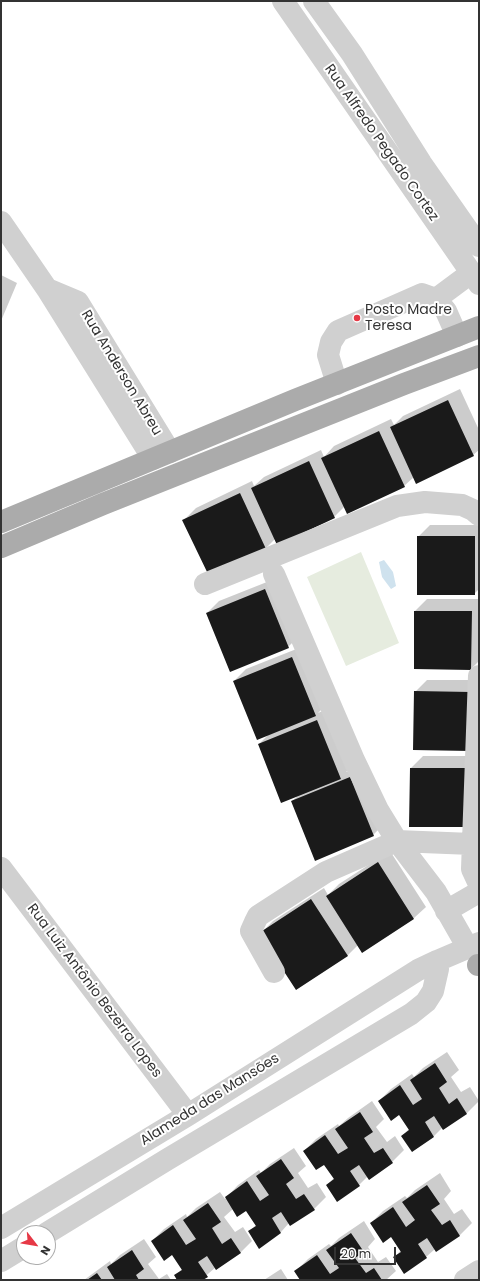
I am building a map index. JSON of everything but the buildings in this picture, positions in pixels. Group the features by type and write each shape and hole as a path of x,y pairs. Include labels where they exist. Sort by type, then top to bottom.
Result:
{"main road":[{"path":"1,522 479,327"},
{"path":"1,547 103,504 396,386 479,356"}],"street":[{"name":"Rua Alfredo Pegado Cortez","path":"284,1 329,69 475,278"},
{"name":"Rua Alfredo Pegado Cortez","path":"317,5 352,54 421,163 479,246"},
{"path":"299,24 317,5"},
{"path":"329,69 352,54"},
{"name":"Rua Anderson Abreu","path":"1,222 47,289 78,302 161,456"},
{"path":"436,299 475,278"},
{"path":"337,384 328,355 331,342 338,331 422,294 436,299 446,311 456,336"},
{"path":"205,584 396,506 425,502 462,505 473,510 479,515"},
{"path":"274,574 354,760 378,810 397,841 436,892 477,957"},
{"path":"479,676 472,844 472,869 479,884"},
{"path":"274,972 251,931 258,916 326,872 397,841 472,844"},
{"name":"Rua Luiz Antônio Bezerra Lopes","path":"1,868 188,1115"},
{"path":"446,910 479,892"},
{"name":"Alameda das Mansões","path":"1,1228 431,967 477,957"},
{"path":"56,1228 412,1014 424,1005 433,991 431,967"},
{"path":"1,1261 16,1252"},
{"path":"465,1280 479,1271"}],"shaded area":[{"path":"361,552 399,643 346,666 307,577"}],"water":[{"path":"384,560 393,572 396,586 391,589 382,577 379,562"}],"place":[{"name":"Posto Madre Teresa","path":"357,318"}]}
